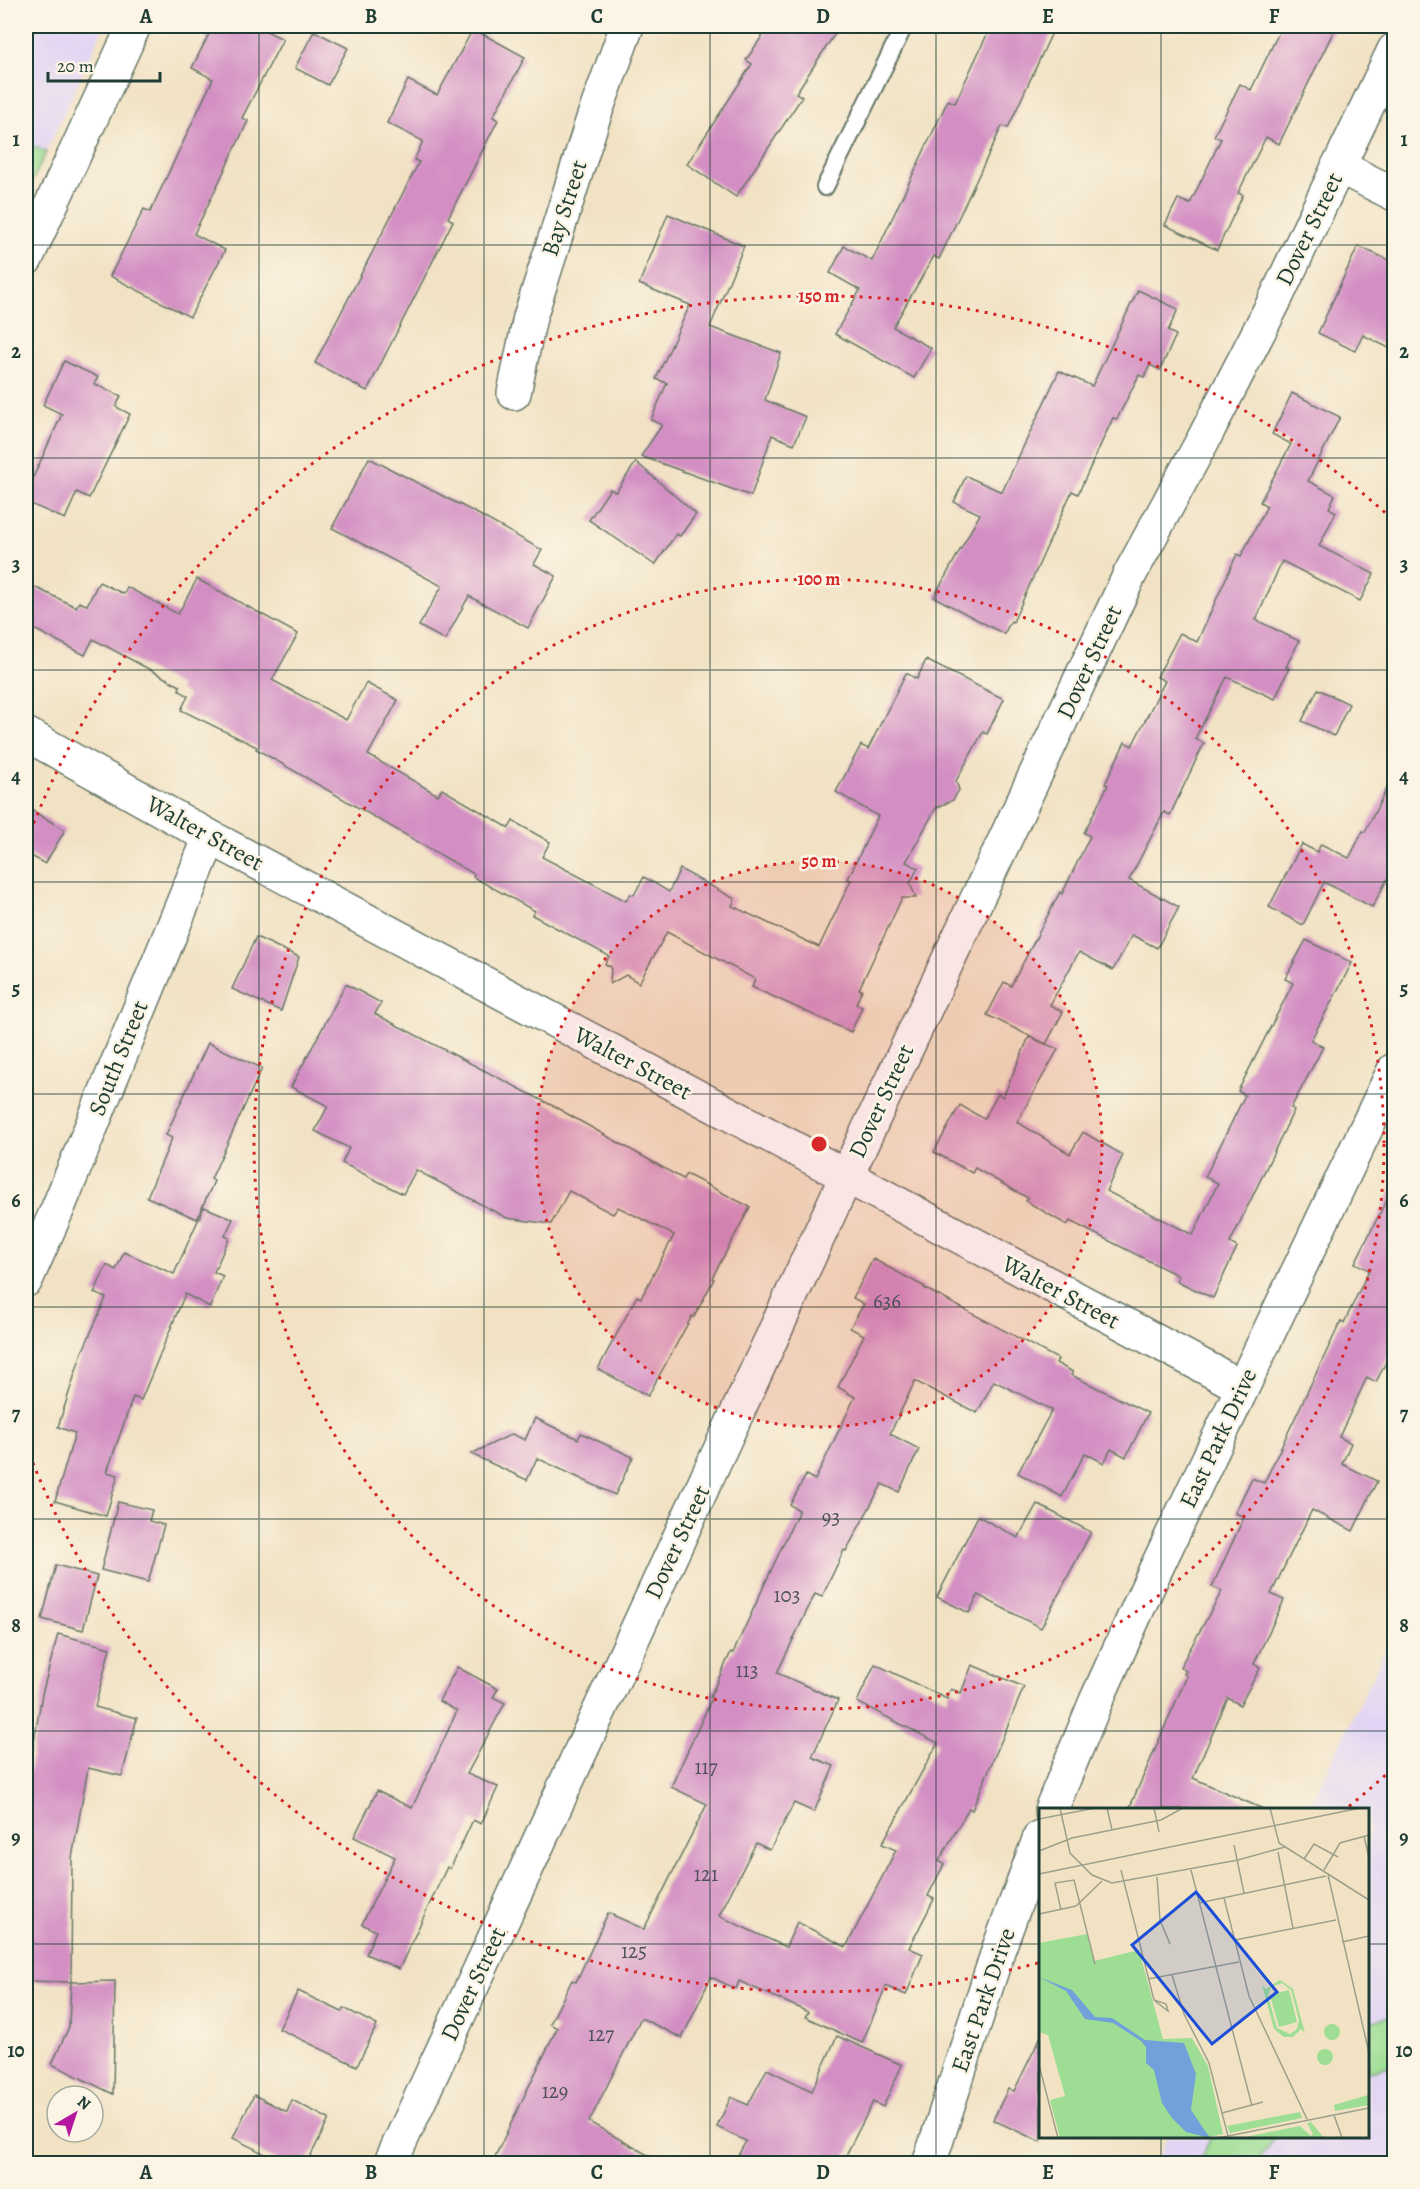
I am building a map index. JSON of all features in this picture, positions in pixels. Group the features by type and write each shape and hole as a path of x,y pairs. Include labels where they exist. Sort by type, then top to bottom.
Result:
{"street":[{"path":"26,259 134,26"},
{"name":"Bay Street","path":"514,393 530,317 593,119 627,26"},
{"name":"Dover Street","path":"390,2163 846,1177 1130,574 1244,360 1395,50"},
{"path":"1338,166 1395,194"},
{"name":"Walter Street","path":"26,734 210,837 1242,1387"},
{"name":"South Street","path":"26,1280 58,1208 210,837"},
{"name":"East Park Drive","path":"1051,1808 1117,1653 1395,1070"},
{"name":"East Park Drive","path":"929,2163 999,1948 1039,1842"}],"lane":[{"path":"825,187 904,26"}],"shaded area":[{"path":"26,26 104,26 46,152 26,143"},
{"path":"1394,1633 1394,2163 1156,2164 1168,2138 1369,2138 1369,1808 1308,1808"}],"green space":[{"path":"26,143 46,152 26,195"},
{"path":"1394,2016 1394,2064 1369,2072 1369,2022"},
{"path":"1210,2138 1273,2138 1256,2163 1199,2163"}],"building":[{"path":"213,26 256,26 283,39 242,118 248,121 194,234 225,250 190,317 110,276 144,209 150,212 213,79 192,68"},
{"path":"769,26 840,26 796,93 802,97 736,197 687,164 752,64 746,60"},
{"path":"991,26 1055,26 1008,128 1002,126 939,259 934,256 893,327 931,348 914,378 835,334 860,290 830,273 844,246 872,261 948,100 955,103"},
{"path":"1282,26 1336,26 1279,144 1266,137 1238,193 1243,195 1217,250 1165,225 1178,199 1190,204 1221,139 1214,136 1240,84 1251,90"},
{"path":"473,29 525,57 493,117 498,120 448,218 453,221 367,391 315,363 419,162 414,160 423,141 387,123 408,80 437,95"},
{"path":"314,31 348,48 328,85 295,68"},
{"path":"668,214 744,246 710,327 781,353 765,400 806,417 794,444 772,435 751,496 641,456 662,425 651,420 667,383 656,379 690,305 639,284"},
{"path":"1358,246 1395,263 1395,351 1363,335 1355,351 1318,333"},
{"path":"1138,290 1178,309 1168,331 1176,335 1160,370 1150,365 1144,377 1139,375 1117,419 1113,418 1078,494 1072,491 1013,622 1011,621 1004,634 934,597 980,514 954,502 966,476 1002,492 1059,371 1092,386"},
{"path":"64,361 98,377 94,384 121,396 116,407 130,414 89,498 77,492 65,519 26,502 26,493 62,414 43,405"},
{"path":"1292,393 1340,417 1308,481 1335,495 1329,508 1336,512 1319,546 1374,574 1360,601 1282,561 1256,620 1299,641 1286,667 1289,668 1275,699 1227,677 1195,739 1204,743 1170,815 1164,812 1129,880 1179,907 1157,948 1132,935 1113,970 1079,952 1050,1005 1063,1012 1046,1044 987,1015 1004,982 1011,986 1060,892 1062,894 1090,836 1084,833 1108,785 1105,784 1125,742 1132,746 1165,681 1157,677 1180,633 1197,642 1237,554 1241,556 1267,506 1260,502 1291,444 1272,434"},
{"path":"369,458 542,550 534,564 556,576 528,628 469,596 445,640 419,626 442,586 332,528"},
{"path":"636,462 696,514 680,536 676,534 655,565 589,520 610,489 616,492"},
{"path":"197,579 298,634 272,680 346,720 366,683 398,700 368,755 438,795 442,789 509,828 513,821 550,842 542,857 626,901 630,894 634,895 644,877 669,892 680,869 735,899 732,906 819,947 878,816 836,792 861,745 868,749 906,673 917,679 926,660 1004,699 987,734 983,732 956,781 959,790 953,800 936,808 906,862 918,868 910,883 916,898 902,898 859,989 862,990 856,1004 862,1007 851,1032 752,987 755,979 667,932 639,983 626,975 610,984 611,967 605,964 609,956 532,915 535,911 256,749 257,747 181,710 188,696 179,690 180,686 93,639 85,655 26,625 26,583 76,607 79,602 87,605 99,582 124,594 127,587 178,614"},
{"path":"1318,689 1349,704 1334,736 1302,721"},
{"path":"1395,772 1395,865 1372,907 1324,882 1303,925 1269,907 1302,844 1317,852 1321,844 1349,858 1363,831 1365,832"},
{"path":"26,807 65,830 45,864 26,853"},
{"path":"256,937 299,957 281,1011 232,989"},
{"path":"1306,940 1352,963 1311,1040 1323,1047 1291,1108 1294,1110 1230,1243 1237,1247 1213,1298 1177,1281 1179,1276 1070,1221 1067,1225 1026,1201 1028,1198 975,1168 972,1173 934,1152 960,1105 984,1119 998,1094 1003,1097 1029,1037 1058,1049 1017,1122 1070,1154 1083,1132 1123,1155 1106,1191 1193,1235 1218,1183 1205,1177 1245,1095 1238,1091 1293,983 1285,979"},
{"path":"346,984 381,1003 375,1014 555,1107 683,1179 686,1174 750,1207 694,1317 692,1316 648,1396 598,1369 637,1296 641,1298 674,1235 618,1207 613,1214 569,1191 551,1224 507,1218 416,1170 403,1194 342,1163 349,1148 315,1131 328,1106 291,1087"},
{"path":"208,1043 262,1068 211,1179 214,1181 197,1219 147,1197 172,1138 166,1135"},
{"path":"1395,1183 1395,1344 1376,1382 1367,1377 1339,1437 1351,1443 1342,1464 1377,1481 1353,1531 1312,1510 1271,1594 1284,1600 1254,1664 1260,1668 1240,1705 1228,1698 1193,1778 1261,1808 1129,1808 1187,1676 1184,1674 1186,1671 1180,1667 1222,1591 1212,1587 1244,1517 1235,1513 1252,1478 1264,1483 1341,1321 1344,1323 1369,1270 1355,1263"},
{"path":"204,1207 233,1219 225,1236 229,1238 214,1272 223,1276 210,1307 185,1294 141,1400 133,1397 107,1472 118,1475 106,1516 55,1501 75,1433 58,1427 81,1355 106,1298 94,1293 107,1265 116,1270 124,1252 174,1274"},
{"path":"873,1259 1058,1359 1056,1363 1073,1372 1071,1375 1148,1413 1126,1457 1111,1449 1104,1463 1085,1453 1062,1497 1018,1473 1052,1410 994,1381 977,1413 915,1381 890,1434 919,1449 899,1492 882,1484 846,1551 844,1550 822,1597 815,1594 777,1673 838,1700 812,1757 834,1766 814,1812 794,1803 770,1850 756,1843 719,1916 786,1947 797,1922 846,1947 896,1850 882,1844 938,1743 857,1702 875,1664 947,1699 951,1689 961,1693 972,1665 1024,1687 972,1810 969,1808 939,1861 944,1864 928,1896 934,1899 909,1948 923,1954 906,1995 886,1986 862,2043 805,2017 808,2012 739,1981 736,1989 711,1977 682,2038 641,2018 589,2122 662,2163 492,2163 557,2028 550,2024 572,1980 576,1982 608,1913 644,1929 707,1804 671,1787 712,1698 710,1697 731,1652 733,1653 799,1510 790,1505 806,1475 815,1480 855,1397 838,1387 864,1335 850,1328 864,1304 853,1298"},
{"path":"535,1418 578,1439 581,1433 633,1457 615,1495 537,1458 527,1480 471,1454 512,1434 525,1440"},
{"path":"118,1502 152,1510 149,1521 164,1525 148,1582 101,1570"},
{"path":"1037,1504 1091,1532 1041,1628 978,1595 969,1613 937,1597 978,1516 1018,1538"},
{"path":"56,1565 97,1576 83,1630 42,1619"},
{"path":"58,1634 110,1648 95,1707 137,1718 122,1776 88,1768 72,1858 71,1982 26,1981 26,1790 42,1694"},
{"path":"457,1667 498,1689 493,1697 505,1703 467,1774 498,1787 481,1824 473,1820 450,1869 447,1867 399,1969 366,1954 376,1931 362,1924 395,1857 354,1837 377,1791 412,1808 457,1711 439,1701"},
{"path":"115,1981 113,2094 105,2090 105,2084 93,2084 52,2064 69,2027 71,1982"},
{"path":"298,1991 342,2012 344,2008 377,2025 357,2066 279,2029"},
{"path":"837,2036 902,2065 883,2107 873,2102 842,2163 734,2163 746,2141 717,2127 731,2097 748,2105 767,2069 812,2091"},
{"path":"1039,2040 1039,2138 1041,2142 993,2120 1008,2089 1014,2091"},
{"path":"254,2095 287,2112 292,2100 329,2119 307,2163 283,2163 233,2138"}]}
